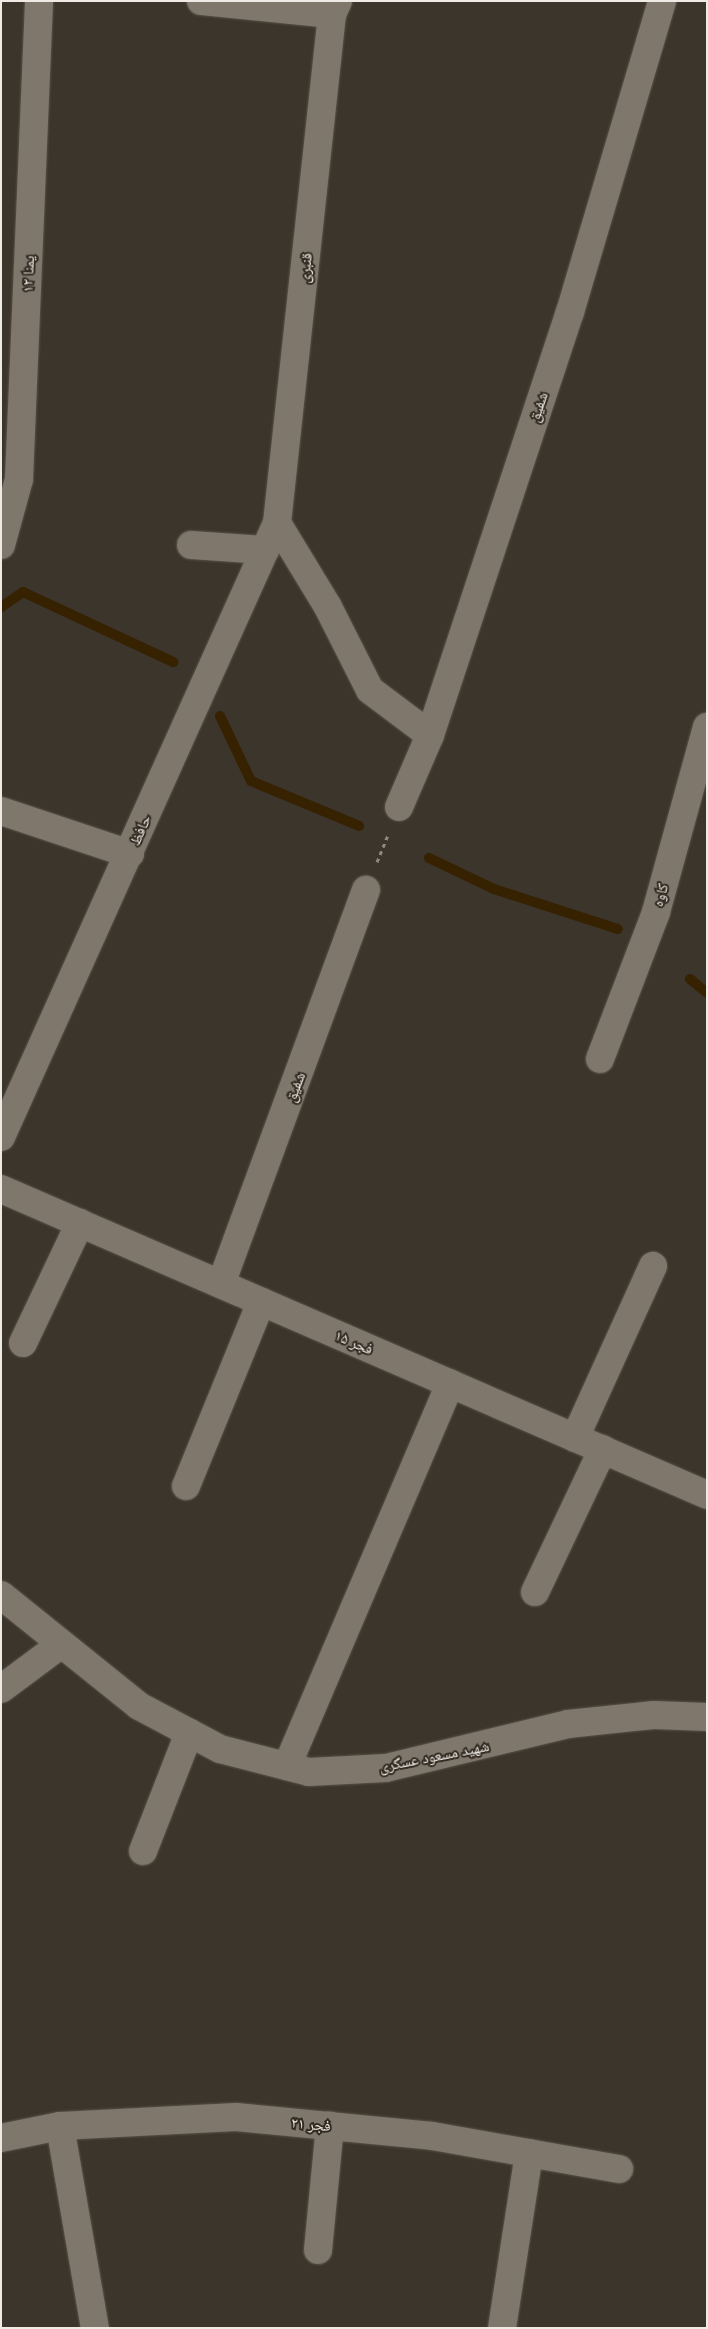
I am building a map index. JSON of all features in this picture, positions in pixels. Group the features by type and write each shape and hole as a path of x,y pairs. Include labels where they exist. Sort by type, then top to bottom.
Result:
{"street":[{"name":"یمنا ۱۲","path":"1,545 19,479 39,1"},
{"path":"201,1 335,7"},
{"name":"شفیق","path":"399,807 430,734 570,312 662,1"},
{"name":"قنبری","path":"277,523 335,7"},
{"path":"277,523 328,607 370,690 430,734"},
{"name":"حافظ","path":"1,1137 130,854 277,523"},
{"path":"191,545 265,550"},
{"name":"کاوه","path":"600,1059 656,912 707,727"},
{"path":"1,811 130,854"},
{"name":"شفیق","path":"221,1284 366,890"},
{"name":"فجر ۱۵","path":"1,1189 707,1495"},
{"path":"23,1343 80,1223"},
{"path":"575,1438 653,1266"},
{"path":"186,1486 261,1302"},
{"path":"287,1766 450,1383"},
{"path":"535,1592 603,1449"},
{"name":"شهید مسعود عسگری","path":"1,1594 60,1645 139,1706 220,1749 309,1772 386,1768 568,1724 654,1715 707,1717"},
{"path":"1,1689 60,1645"},
{"path":"143,1850 189,1733"},
{"name":"فجر ۲۱","path":"1,2138 60,2126 236,2117 432,2136 619,2169"},
{"path":"60,2126 95,2328"},
{"path":"318,2250 330,2126"},
{"path":"502,2328 529,2153"}],"path":[{"path":"366,890 399,807"}],"waterway":[{"path":"1,607 23,592 173,662"},
{"path":"220,716 251,781 359,826"},
{"path":"429,858 494,889 618,929"},
{"path":"690,979 707,993"}]}
